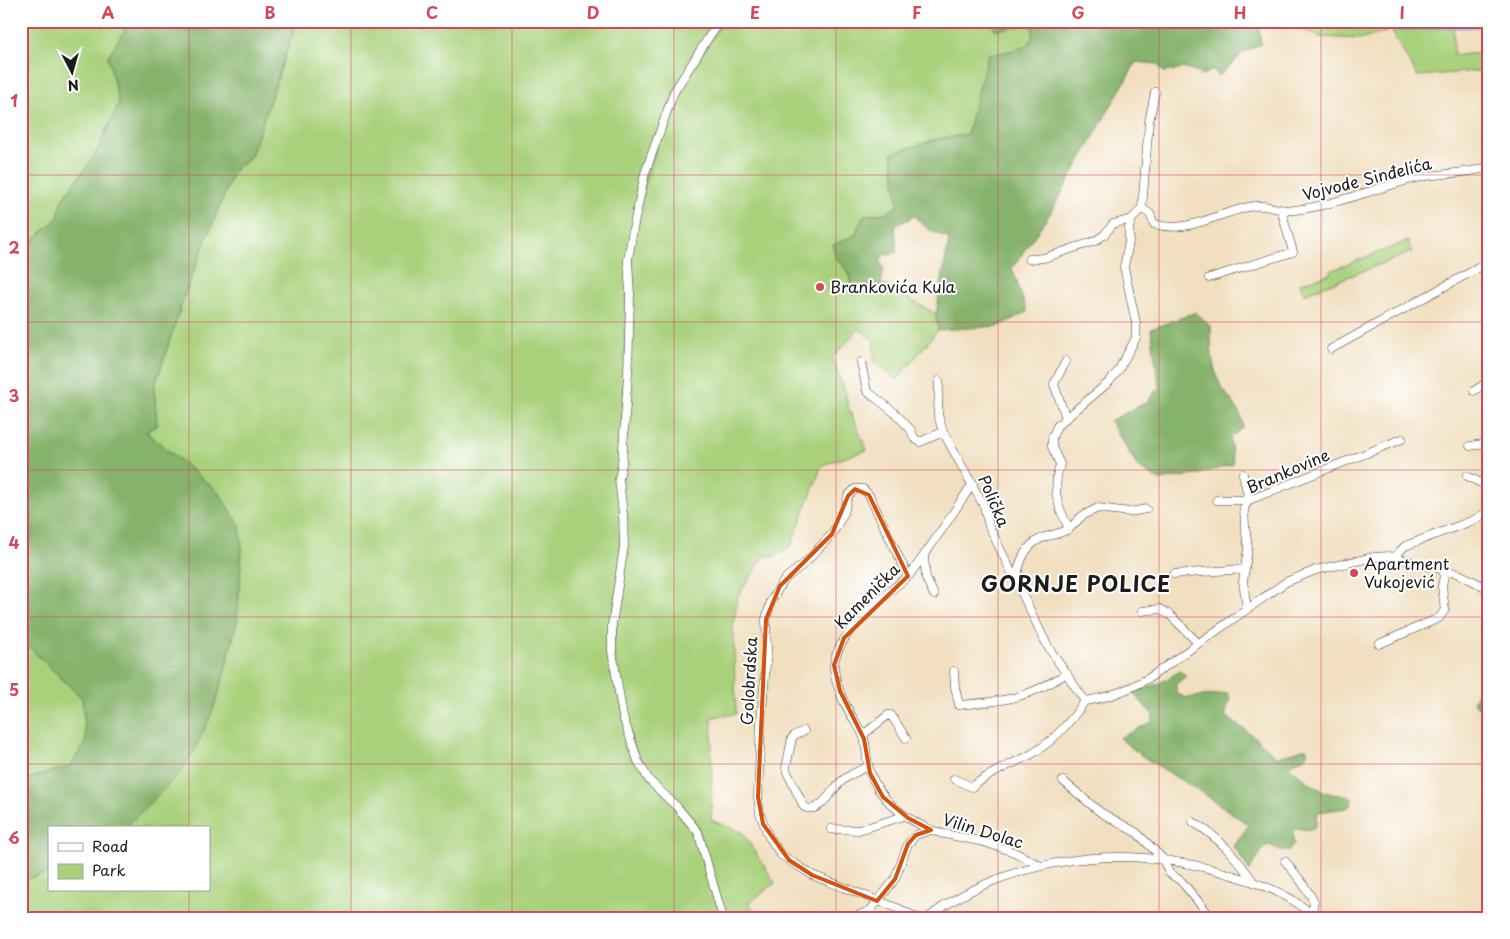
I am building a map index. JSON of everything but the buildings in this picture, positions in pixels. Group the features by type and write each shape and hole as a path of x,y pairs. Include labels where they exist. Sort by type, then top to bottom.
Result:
{"street":[{"path":"722,21 710,35 674,92 645,173 633,229 628,260 630,295 628,374 622,463 619,479 624,546 612,625 612,651 623,717 638,762 649,780 678,808 698,832 723,918"},
{"path":"1069,529 1060,509 1056,493 1060,464 1052,447 1052,438 1057,426 1109,382 1118,371 1136,338 1136,323 1124,267 1128,248 1129,228 1132,219 1142,208 1149,122 1155,92"},
{"name":"Vojvode Sinđelića","path":"1142,208 1150,214 1154,224 1176,228 1254,206 1294,210 1327,204 1420,178 1473,172 1489,167"},
{"path":"1209,278 1293,252 1281,209"},
{"path":"1029,259 1044,258 1095,241 1104,235 1113,224 1132,219"},
{"path":"1331,349 1489,262"},
{"path":"1066,361 1054,384 1066,418"},
{"path":"861,362 867,391 895,413 911,430 914,438 920,442 943,432"},
{"name":"Polička","path":"939,381 938,415 943,432 973,483 984,506 989,526 1016,582"},
{"path":"1474,391 1489,381"},
{"name":"Brankovine","path":"1247,609 1243,581 1248,548 1244,526 1244,508 1249,500 1402,438"},
{"path":"1470,446 1489,443"},
{"path":"1217,500 1249,500 1243,474"},
{"path":"1467,476 1489,487"},
{"name":"Kamenička","path":"931,830 904,816 883,797 870,773 863,735 850,712 835,676 834,665 838,649 844,638 908,576 924,556 973,483"},
{"name":"Golobrdska","path":"908,576 869,495 862,490 855,490 848,496 844,513 832,534 805,563 787,577 771,601 766,619 767,653 761,722 758,797 763,824 781,855 812,875 902,910 917,918"},
{"path":"1084,701 1048,647 1016,582 1018,569 1027,549 1039,540 1069,529 1082,516 1098,508 1130,512 1146,509"},
{"path":"1394,558 1405,546 1474,520 1489,511"},
{"path":"924,556 926,578 934,595"},
{"path":"1084,701 1101,699 1132,688 1175,661 1286,582 1316,570 1374,557 1389,556 1423,563 1489,584"},
{"path":"1174,574 1245,569"},
{"path":"1379,644 1439,618 1446,610 1442,586 1445,570"},
{"path":"1475,581 1489,589"},
{"path":"1142,611 1160,609 1170,614 1198,643"},
{"path":"954,671 959,705 1002,702 1017,698 1045,687 1067,673"},
{"path":"954,779 972,787 982,778 1032,753 1052,740 1073,718 1084,701"},
{"path":"863,735 888,714 891,715 906,738"},
{"path":"804,731 792,738 786,768 801,803 807,808 816,807 822,803 842,781 868,766"},
{"path":"1062,781 1100,812 1137,833 1163,859 1169,873 1181,881 1212,918"},
{"path":"830,829 860,830 904,816"},
{"path":"1193,822 1210,832 1227,847 1253,881"},
{"name":"Vilin Dolac","path":"851,918 870,914 877,901 895,879 908,844 916,835 931,830 984,842 1014,852 1041,866"},
{"path":"928,918 948,902 979,886 1019,872 1062,862 1106,857 1163,859 1208,867 1253,881 1300,904 1314,916"},
{"path":"1285,861 1314,901 1314,916"}],"highlighted area":[{"path":"855,489 869,495 908,576 844,638 834,665 840,691 864,739 870,773 883,797 908,818 931,830 916,835 908,844 895,879 877,901 812,875 789,860 763,824 758,797 766,619 780,586 832,534 848,496"}],"green space":[{"path":"21,21 131,21 108,56 119,103 95,155 62,200 58,218 21,251"},
{"path":"131,21 297,21 251,156 234,170 185,293 154,389 157,425 146,432 218,492 240,525 242,549 237,622 221,686 211,715 193,753 180,773 127,826 48,826 48,872 21,881 21,781 71,766 86,740 82,698 29,647 21,651 21,251 58,218 62,200 95,155 119,104 108,56"},
{"path":"297,21 721,21 673,92 632,229 621,463 622,546 610,651 637,762 697,832 722,918 21,918 21,881 48,872 48,892 210,892 210,826 127,826 180,773 211,715 221,686 237,622 242,549 240,526 218,492 146,432 157,425 154,389 185,293 234,170 251,156"},
{"path":"724,21 995,21 994,28 1022,25 1033,26 1028,44 1019,49 999,54 967,134 931,140 918,146 898,206 887,213 864,215 855,235 835,256 849,273 851,285 876,290 881,283 936,314 938,330 897,380 874,361 874,341 859,329 832,358 845,391 848,407 867,450 822,465 791,546 774,557 765,555 738,596 733,623 736,714 712,717 711,820 743,833 775,883 749,903 760,918 724,918 699,831 662,792 639,761 624,717 613,651 623,565 620,479 629,260 646,173 675,93"},
{"path":"995,21 1258,21 1261,44 1243,53 1219,76 1213,70 1202,75 1185,68 1164,72 1157,64 1136,62 1049,215 1012,268 1027,312 999,326 938,330 936,314 949,239 928,229 914,216 895,226 897,252 890,255 884,254 880,261 884,269 881,283 877,290 865,294 856,290 851,285 849,273 835,256 833,245 855,235 864,215 887,213 898,206 892,153 931,141 967,134 988,54 1024,47 1033,39 1033,26 1022,25 997,30 994,28"},
{"path":"1282,21 1390,21 1392,30 1453,28 1454,55 1489,53 1489,70 1417,76 1391,30 1363,39 1319,37"},
{"path":"1390,21 1451,21 1453,28 1391,30"},
{"path":"1408,241 1412,252 1304,294 1300,283 1330,274 1330,271"},
{"path":"1196,312 1211,327 1212,355 1216,375 1222,388 1240,414 1243,427 1230,438 1233,464 1196,475 1159,480 1138,467 1110,421 1147,402 1159,387 1151,329"},
{"path":"29,646 82,698 86,740 71,766 21,781 21,651"},
{"path":"1489,667 1489,717 1473,702"},
{"path":"1180,671 1186,676 1176,684 1176,693 1186,698 1228,693 1230,699 1225,716 1252,735 1277,757 1307,748 1307,756 1289,765 1307,781 1323,791 1348,795 1352,799 1351,805 1347,808 1319,812 1316,816 1314,828 1294,830 1294,844 1289,851 1266,845 1249,870 1234,846 1249,825 1201,792 1145,758 1119,738 1152,722 1153,715 1133,693 1160,683"}],"waterway":[{"path":"1316,21 1391,30 1489,26"}],"place":[{"name":"Brankovića Kula","path":"820,287"},
{"name":"Apartment Vukojević","path":"1354,573"}],"district":[{"name":"GORNJE POLICE","path":"1076,585"}]}
